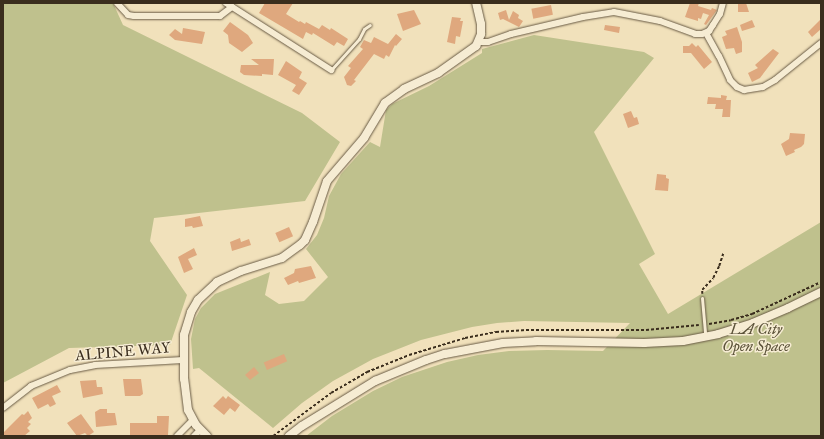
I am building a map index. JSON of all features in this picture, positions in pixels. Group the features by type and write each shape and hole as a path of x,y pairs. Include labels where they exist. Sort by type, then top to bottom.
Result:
{"street":[{"path":"117,3 128,14 134,16 220,16 232,7"},
{"path":"226,3 331,70"},
{"path":"207,436 197,433 186,398 183,360 183,343 186,325 191,312 202,294 217,282 229,276 282,258 300,245 309,233 314,222 327,181 364,138 385,103 404,89 438,73 470,51 478,42 481,24 476,3"},
{"path":"478,42 488,42 511,34 583,17 614,12 660,20 694,34 706,33 717,19 723,3"},
{"path":"706,33 730,80 737,87 744,90 762,87 775,80 821,43"},
{"path":"289,436 302,426 376,381 426,360 471,348 503,343 536,341 644,343 683,341 759,320 821,292"},
{"name":"ALPINE WAY","path":"3,408 31,386 70,370 100,365 183,360"},
{"path":"177,436 193,420"}],"lane":[{"path":"331,70 370,25"},
{"path":"702,298 705,336"}],"path":[{"path":"702,298 702,290 713,278 723,254"}],"green space":[{"path":"3,3 113,3 123,25 302,113 340,142 305,201 154,218 150,241 187,295 170,345 69,348 3,383"},
{"name":"LA City Open Space","path":"534,35 644,52 654,58 594,132 655,254 639,264 668,314 821,222 821,436 306,436 332,416 373,391 402,377 447,362 478,355 509,351 603,351 630,323 524,321 497,323 472,327 421,340 373,359 333,381 302,403 273,428 199,368 193,369 191,339 195,319 201,308 215,294 270,272 265,295 279,304 304,301 328,277 306,249 317,235 324,218 329,196 341,174 370,142 380,147 386,110 392,104 429,86 482,53 482,49"}],"building":[{"path":"265,3 293,3 286,14 299,22 300,21 305,24 306,22 319,29 322,25 330,30 331,28 348,39 344,46 337,42 334,46 313,33 312,35 306,32 303,39 259,13"},
{"path":"690,3 699,3 698,6 711,10 712,8 717,10 706,25 704,24 709,15 703,13 701,19 698,18 698,21 685,17"},
{"path":"738,3 746,3 749,12 738,12"},
{"path":"551,5 553,15 533,19 531,9"},
{"path":"414,10 421,24 403,31 397,14"},
{"path":"506,10 509,20 513,11 519,15 518,18 523,21 519,27 503,19 500,20 498,13"},
{"path":"452,17 461,18 460,21 463,21 460,37 456,36 455,44 447,42"},
{"path":"821,19 821,29 812,37 808,32"},
{"path":"752,20 755,27 742,31 740,25"},
{"path":"230,22 248,35 253,43 242,52 229,43 228,35 223,31"},
{"path":"605,25 620,27 619,33 604,30"},
{"path":"737,27 742,42 742,52 736,54 734,48 726,49 722,37 727,35 725,31"},
{"path":"183,28 205,32 202,44 175,40 169,35 175,29 182,34"},
{"path":"396,34 402,39 396,46 395,45 389,57 386,55 384,59 374,54 354,80 356,81 351,86 347,85 344,77 351,68 348,66 363,49 360,47 364,40 371,43 374,37 388,44"},
{"path":"692,43 696,47 698,45 712,62 704,69 691,53 683,53 683,46 689,46"},
{"path":"773,49 779,53 760,78 752,82 748,73 758,68 755,65"},
{"path":"251,59 274,59 273,75 244,75 240,72 241,65 259,65"},
{"path":"286,61 302,72 299,78 307,83 299,95 292,91 296,85 278,75"},
{"path":"721,95 727,96 726,100 731,100 730,117 722,117 723,109 715,109 716,104 707,104 708,97 721,98"},
{"path":"631,111 634,118 637,117 639,124 628,128 623,114"},
{"path":"790,133 805,134 804,144 794,150 795,152 786,156 781,144 789,139"},
{"path":"657,174 666,175 666,178 669,179 668,191 655,190"},
{"path":"200,216 203,226 193,228 192,226 185,227 185,219"},
{"path":"289,227 293,236 279,242 275,233"},
{"path":"240,238 241,242 249,239 251,245 232,251 230,242"},
{"path":"194,248 197,255 188,259 193,269 184,273 178,257"},
{"path":"311,266 316,278 299,283 298,281 288,285 284,278 294,273 295,269"},
{"path":"284,354 287,361 267,370 264,363"},
{"path":"254,367 259,373 250,380 245,375"},
{"path":"123,379 141,379 143,394 140,396 125,396"},
{"path":"96,380 97,387 102,387 103,394 83,398 80,381"},
{"path":"57,385 61,392 52,396 56,404 50,407 48,404 38,409 32,398"},
{"path":"223,396 226,399 228,396 240,405 235,412 230,408 224,415 213,406"},
{"path":"100,409 107,409 107,413 115,413 117,425 96,427 95,412"},
{"path":"28,411 32,418 28,422 31,424 27,428 30,431 24,436 3,436 3,433 22,414 24,415"},
{"path":"81,414 94,432 88,436 85,433 77,436 67,423"},
{"path":"157,416 169,416 168,435 130,436 130,423 157,423"}]}
